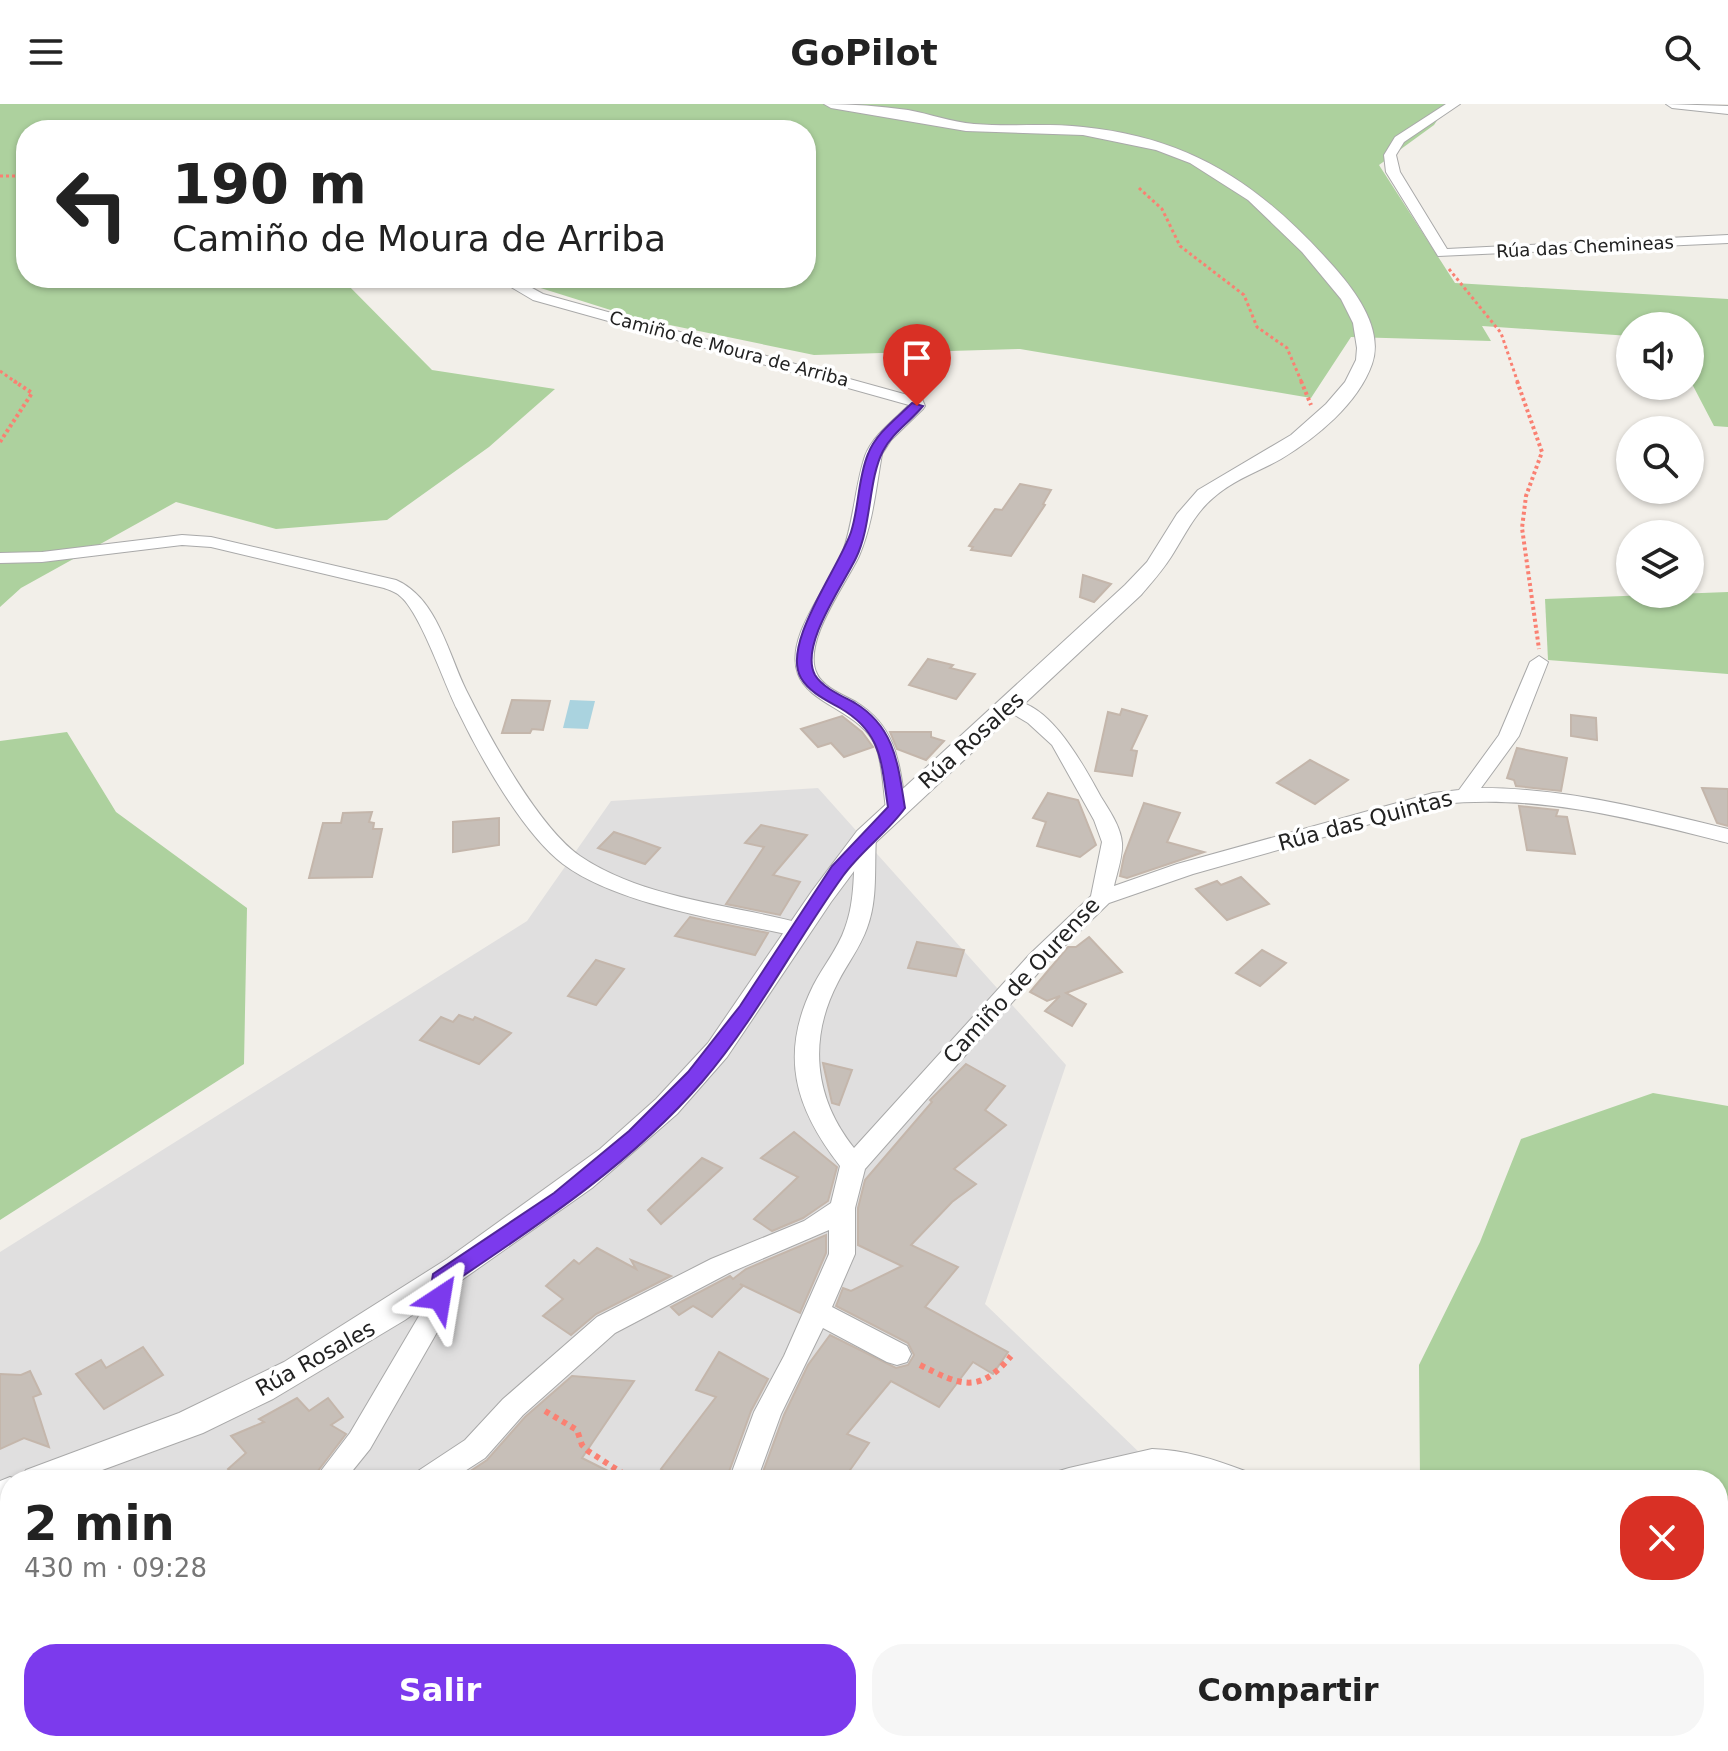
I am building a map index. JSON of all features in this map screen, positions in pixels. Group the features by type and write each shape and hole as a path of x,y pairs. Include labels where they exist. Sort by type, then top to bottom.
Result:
{"street":[{"name":"Rúa Rosales","path":"65,1470 190,1423 278,1382 364,1332 561,1198 636,1136 704,1066 747,1010 838,870 866,837 1133,590 1156,564 1188,511 1206,493 1275,453 1321,418 1349,389 1362,370 1367,350 1364,330 1341,286 1306,245 1252,192 1215,168 1181,152 1116,135 1053,129 973,128 831,104"},
{"path":"1443,253 1393,172 1390,155 1399,140 1454,104"},
{"path":"1672,104 1728,110"},
{"name":"Rúa das Chemineas","path":"1443,253 1728,239"},
{"name":"Camiño de Moura de Arriba","path":"521,288 538,297 916,402 917,406 885,437 874,454 851,554 808,636 803,660 808,677 820,689 858,712 886,745 896,808"},
{"path":"0,558 42,557 182,540 211,542 390,584 406,591 420,608 479,737 511,788 551,841 574,861 624,884 799,930"},
{"path":"1467,793 1509,736 1539,662"},
{"name":"Camiño de Ourense","path":"853,1165 1038,959 1101,898 1112,842 1104,820 1060,742 1035,719 1010,706"},
{"name":"Rúa das Quintas","path":"1101,898 1214,860 1467,793 1546,798 1597,806 1728,836"},
{"path":"747,1470 768,1412 842,1254 842,1208 853,1165 834,1141 821,1117 808,1086 804,1050 816,1003 857,928 866,882 863,858 866,837"},
{"path":"443,1470 475,1449 523,1398 606,1325 720,1266 813,1228 842,1208"},
{"path":"336,1470 360,1441 431,1320 440,1298 441,1280"},
{"path":"817,1312 897,1354"},
{"path":"1108,1470 1150,1459 1184,1461 1208,1470"}],"path":[{"path":"1139,188 1162,209 1180,246 1244,295 1257,327 1287,348 1300,372 1308,401 1321,418"},
{"path":"1443,253 1445,263 1467,295 1501,333 1542,452 1528,485 1523,513 1529,573 1538,616 1539,662"},
{"path":"0,371 32,393 0,442"},
{"path":"897,1354 954,1382 972,1385 998,1375 1011,1356"},
{"path":"523,1398 577,1430 582,1445 588,1451 617,1470"}],"shaded area":[{"path":"818,788 1066,1065 985,1304 1158,1470 0,1470 0,1252 527,921 611,801"}],"green space":[{"path":"0,104 1448,104 1434,125 1379,165 1455,283 1728,299 1728,427 1714,426 1700,400 1704,400 1704,312 1616,312 1616,335 1482,326 1491,341 1351,337 1311,398 1020,349 814,355 636,318 541,288 816,288 816,120 16,120 16,288 351,288 432,370 555,389 489,447 387,520 276,529 176,502 21,588 0,607"},
{"path":"1728,592 1728,674 1548,660 1545,599 1616,596 1616,608 1704,608 1704,593"},
{"path":"67,732 116,812 247,908 244,1064 0,1220 0,741"},
{"path":"1653,1093 1728,1106 1728,1470 1420,1470 1419,1365 1480,1242 1521,1139"}],"water":[{"path":"570,700 595,701 588,729 563,728"}],"building":[{"path":"1020,484 1051,490 1045,505 1011,556 971,550 973,547 969,546 995,509 1002,510"},
{"path":"1083,575 1111,584 1094,602 1080,597"},
{"path":"928,659 975,674 956,699 909,685"},
{"path":"512,700 550,701 543,730 502,733"},
{"path":"1122,709 1147,716 1131,750 1137,751 1132,776 1095,771 1108,712 1120,715"},
{"path":"1571,715 1596,718 1597,740 1571,736"},
{"path":"842,716 862,732 873,747 844,757 831,743 818,747 801,729"},
{"path":"890,732 931,732 931,737 944,741 926,760 897,749"},
{"path":"1517,748 1567,758 1561,791 1516,786 1514,780 1507,778"},
{"path":"1310,760 1348,780 1315,804 1277,783"},
{"path":"1702,788 1728,789 1728,826 1717,823"},
{"path":"1048,793 1078,800 1096,845 1080,857 1037,846 1046,822 1033,818"},
{"path":"1144,803 1180,813 1167,842 1204,852 1127,878 1120,876 1124,856"},
{"path":"1519,806 1558,810 1556,816 1567,817 1575,854 1527,850"},
{"path":"372,812 369,822 374,823 373,829 382,829 372,877 309,878 323,823 341,823 343,813"},
{"path":"499,818 499,845 453,852 453,822"},
{"path":"761,825 807,835 773,875 800,882 780,915 726,904 764,847 745,843"},
{"path":"614,832 660,848 645,864 598,848"},
{"path":"1241,877 1269,904 1227,920 1196,889 1217,881 1221,885"},
{"path":"690,917 768,933 755,955 675,936"},
{"path":"1089,937 1122,972 1066,993 1086,1004 1072,1026 1045,1011 1060,996 1047,1001 1030,992 1068,947 1076,947"},
{"path":"917,942 964,950 956,976 908,968"},
{"path":"1262,950 1286,963 1260,986 1236,973"},
{"path":"596,960 624,969 596,1005 568,996"},
{"path":"459,1015 473,1020 475,1017 511,1033 479,1064 420,1040 441,1017 453,1022"},
{"path":"823,1063 852,1070 839,1105 832,1103"},
{"path":"966,1064 1005,1086 985,1110 1006,1125 954,1169 976,1184 952,1202 911,1245 958,1267 925,1307 1008,1352 993,1374 973,1362 939,1407 891,1381 847,1434 869,1443 850,1470 764,1470 784,1415 808,1365 830,1335 896,1368 908,1365 914,1355 908,1343 836,1306 843,1288 851,1291 902,1266 858,1245 858,1208 865,1180 932,1102 930,1100"},
{"path":"794,1132 837,1167 828,1201 803,1218 772,1231 754,1219 798,1177 761,1158"},
{"path":"702,1158 722,1168 661,1224 648,1210"},
{"path":"826,1235 826,1253 800,1313 740,1284 743,1286 712,1317 693,1306 679,1315 671,1307 730,1276 733,1279 746,1269"},
{"path":"597,1248 636,1269 631,1260 671,1276 596,1314 571,1335 543,1316 563,1299 546,1286 574,1260 579,1264"},
{"path":"143,1347 163,1375 104,1409 76,1374 101,1360 106,1368"},
{"path":"719,1352 768,1379 751,1411 730,1470 662,1470 716,1397 696,1390"},
{"path":"30,1371 41,1394 33,1397 49,1447 24,1438 0,1449 0,1374 21,1375"},
{"path":"572,1376 634,1381 582,1458 606,1470 472,1470 487,1460 525,1417"},
{"path":"297,1398 309,1411 328,1398 343,1417 331,1425 346,1434 319,1470 229,1470 246,1453 231,1436 264,1422 259,1419"}],"route":[{"path":"440,1298 441,1280 561,1198 636,1136 695,1077 747,1010 838,870 896,808 892,767 886,745 858,712 820,689 808,677 803,660 808,636 851,554 874,454 885,437 917,406"}]}
